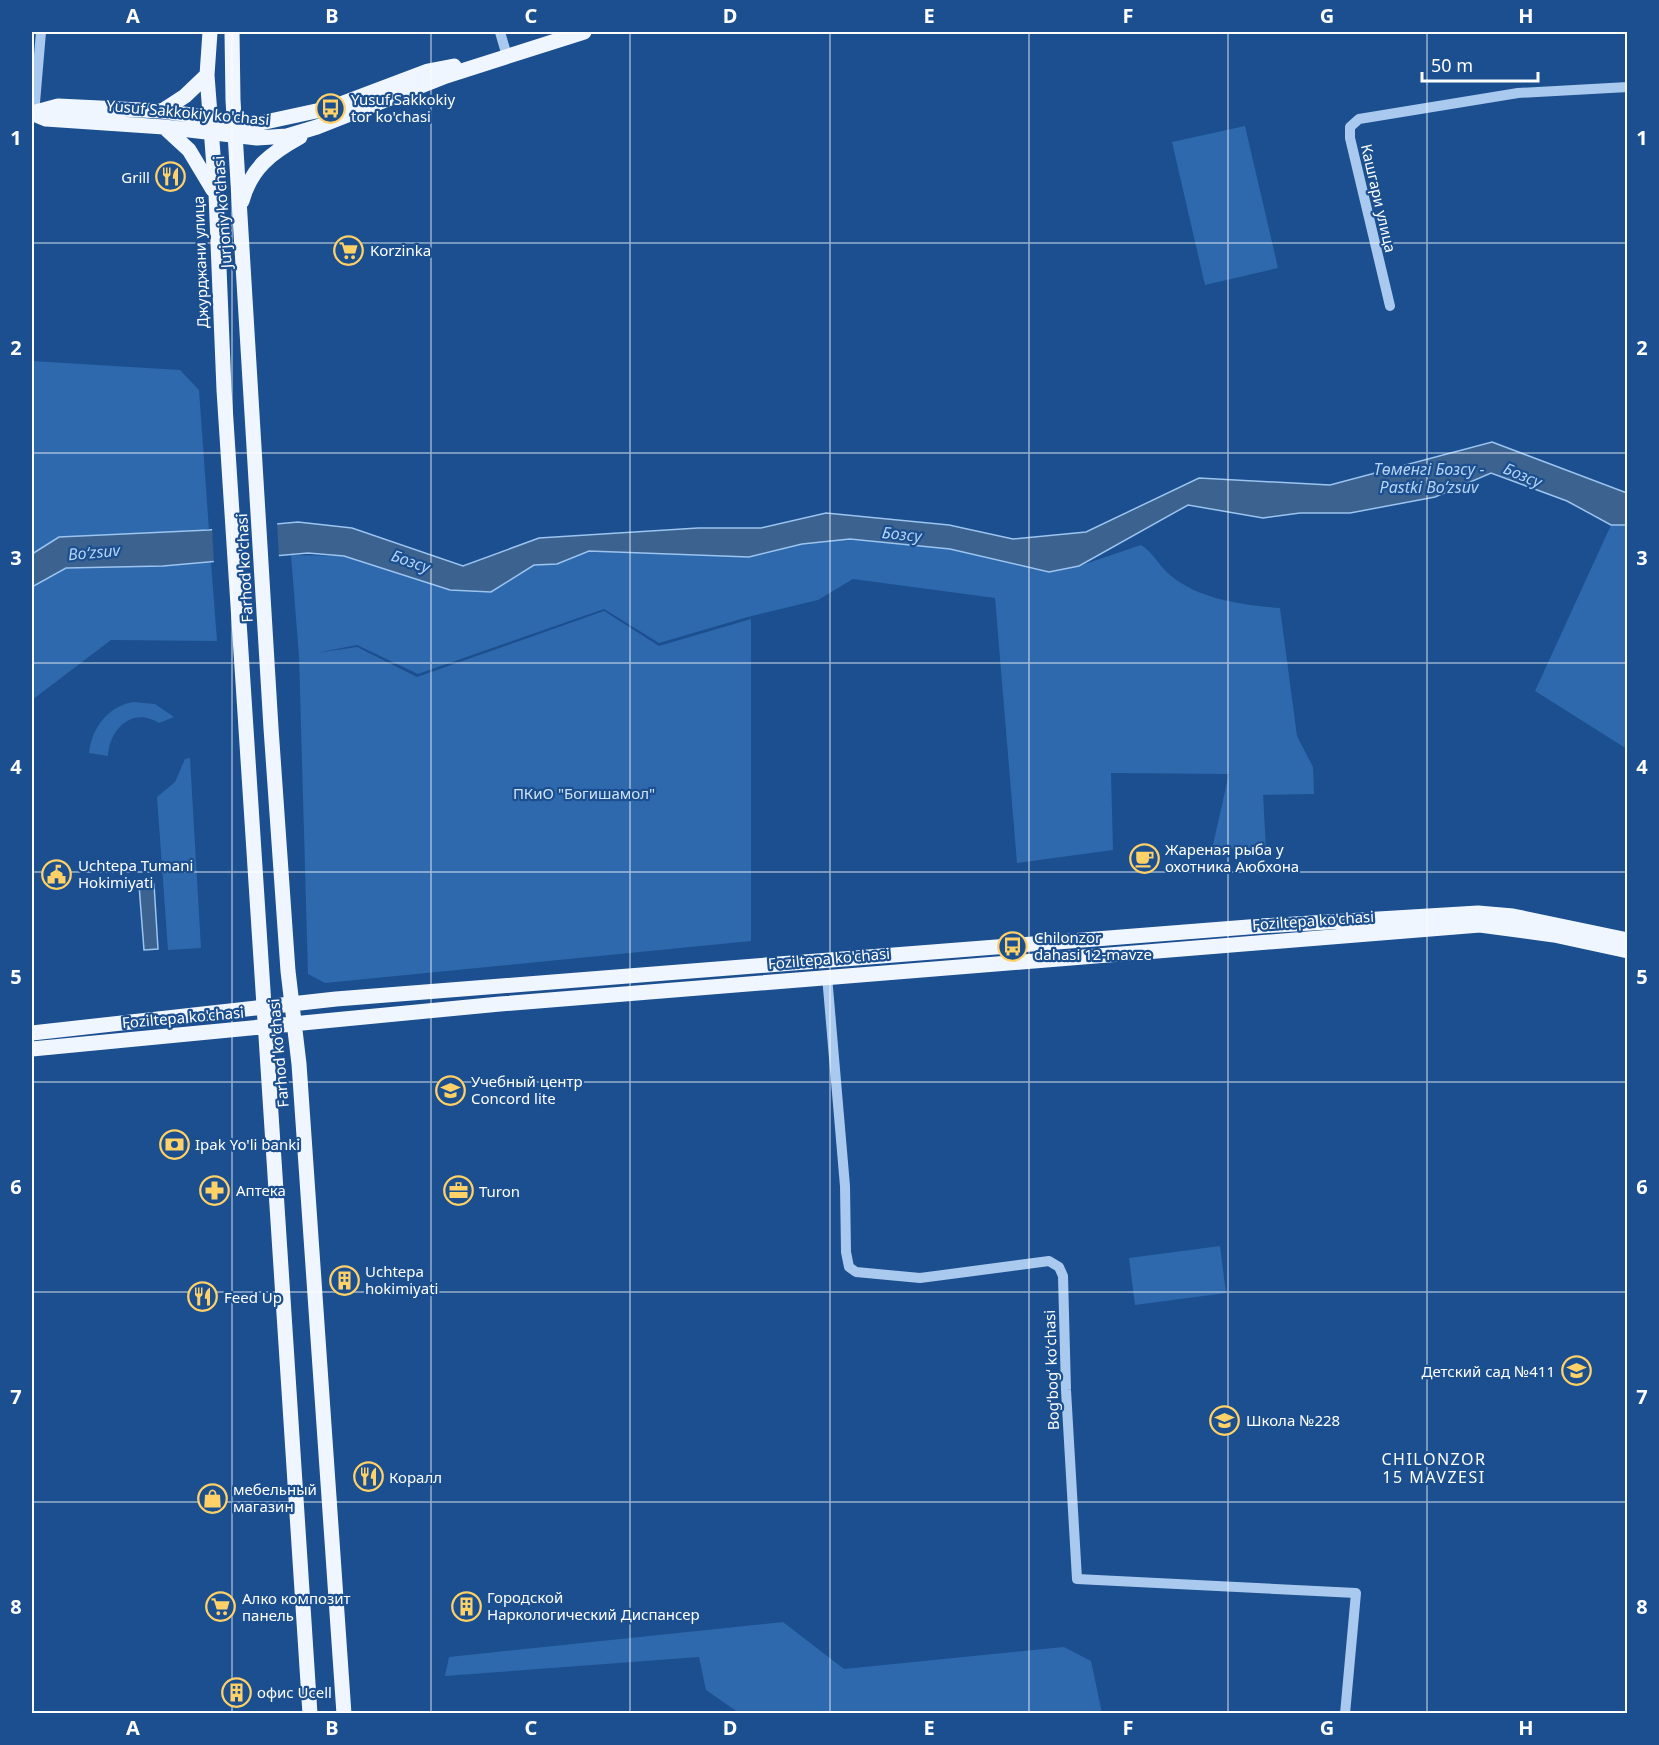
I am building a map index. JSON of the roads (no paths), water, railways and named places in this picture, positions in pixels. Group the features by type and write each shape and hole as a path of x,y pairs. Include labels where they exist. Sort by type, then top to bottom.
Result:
{"main road":[{"path":"210,32 207,75 211,126"},
{"name":"Jurjoniy ko'chasi","path":"232,32 235,129 252,389"},
{"name":"Yusuf Sakkokiy ko'chasi","path":"33,114 46,119 163,119 235,129 257,138 287,136 317,127 446,76 584,32"},
{"name":"Yusuf Sakkokiy ko'chasi","path":"235,129 330,108 428,71 507,56"},
{"path":"207,75 163,119 189,150 216,194"},
{"name":"Джурджани улица","path":"211,126 224,390"},
{"path":"240,209 247,185 259,166 276,151 317,127"},
{"name":"Farhod ko'chasi","path":"252,389 271,728 295,1025 344,1713"},
{"name":"Farhod ko'chasi","path":"224,390 310,1713"},
{"name":"Foziltepa ko'chasi","path":"32,1033 292,1005 1249,927 1478,913 1513,916 1628,940"},
{"name":"Foziltepa ko'chasi","path":"32,1049 501,1004 827,976 1480,925 1554,935 1628,951"}],"street":[{"path":"33,114 41,32"},
{"path":"500,32 507,56"},
{"name":"Кашгари улица","path":"1390,306 1350,138 1350,127 1359,119 1518,93 1628,87"},
{"name":"Bogʻbogʻ koʻchasi","path":"827,976 845,1186 846,1252 849,1267 856,1272 920,1278 1049,1261 1059,1268 1063,1276 1066,1390 1077,1579 1356,1593 1345,1713"}],"water":[{"name":"Төменгі Бозсу - Pastki Boʻzsuv","path":"1492,442 1627,493 1627,525 1611,525 1567,501 1491,473 1435,497 1350,513 1300,513 1263,518 1188,505 1079,566 1049,572 950,549 850,539 802,544 749,557 589,551 557,564 534,565 491,592 450,590 344,556 308,553 163,566 66,568 32,587 32,554 59,537 209,530 298,522 352,528 463,566 539,538 698,528 761,528 826,513 949,525 1013,539 1086,532 1199,478 1330,485"},
{"path":"154,884 158,949 144,950 139,885"}],"place":[{"name":"Yusuf Sakkokiy tor ko'chasi","path":"330,108"},
{"name":"Grill","path":"171,177"},
{"name":"Korzinka","path":"349,250"},
{"name":"Жареная рыба у охотника Аюбхона","path":"1144,858"},
{"name":"Uchtepa Tumani Hokimiyati","path":"57,874"},
{"name":"Chilonzor dahasi 12-mavze","path":"1013,946"},
{"name":"Учебный центр Concord lite","path":"450,1090"},
{"name":"Ipak Yo'li banki","path":"174,1144"},
{"name":"Аптека","path":"215,1190"},
{"name":"Turon","path":"458,1191"},
{"name":"Uchtepa hokimiyati","path":"344,1280"},
{"name":"Feed Up","path":"203,1297"},
{"name":"Детский сад №411","path":"1576,1371"},
{"name":"Школа №228","path":"1225,1420"},
{"name":"Коралл","path":"368,1477"},
{"name":"мебельный магазин","path":"212,1498"},
{"name":"Городской Наркологический Диспансер","path":"466,1606"},
{"name":"Алко композит панель","path":"221,1607"},
{"name":"офис Ucell","path":"236,1692"}],"district":[{"name":"CHILONZOR 15 MAVZESI","path":"1434,1468"}],"water label":[{"name":"Бозсу","path":"1523,475"},
{"name":"Бозсу","path":"902,534"},
{"name":"Boʻzsuv","path":"94,552"},
{"name":"Бозсу","path":"411,561"}],"park label":[{"name":"ПКиО \"Богишамол\"","path":"584,793"}]}
